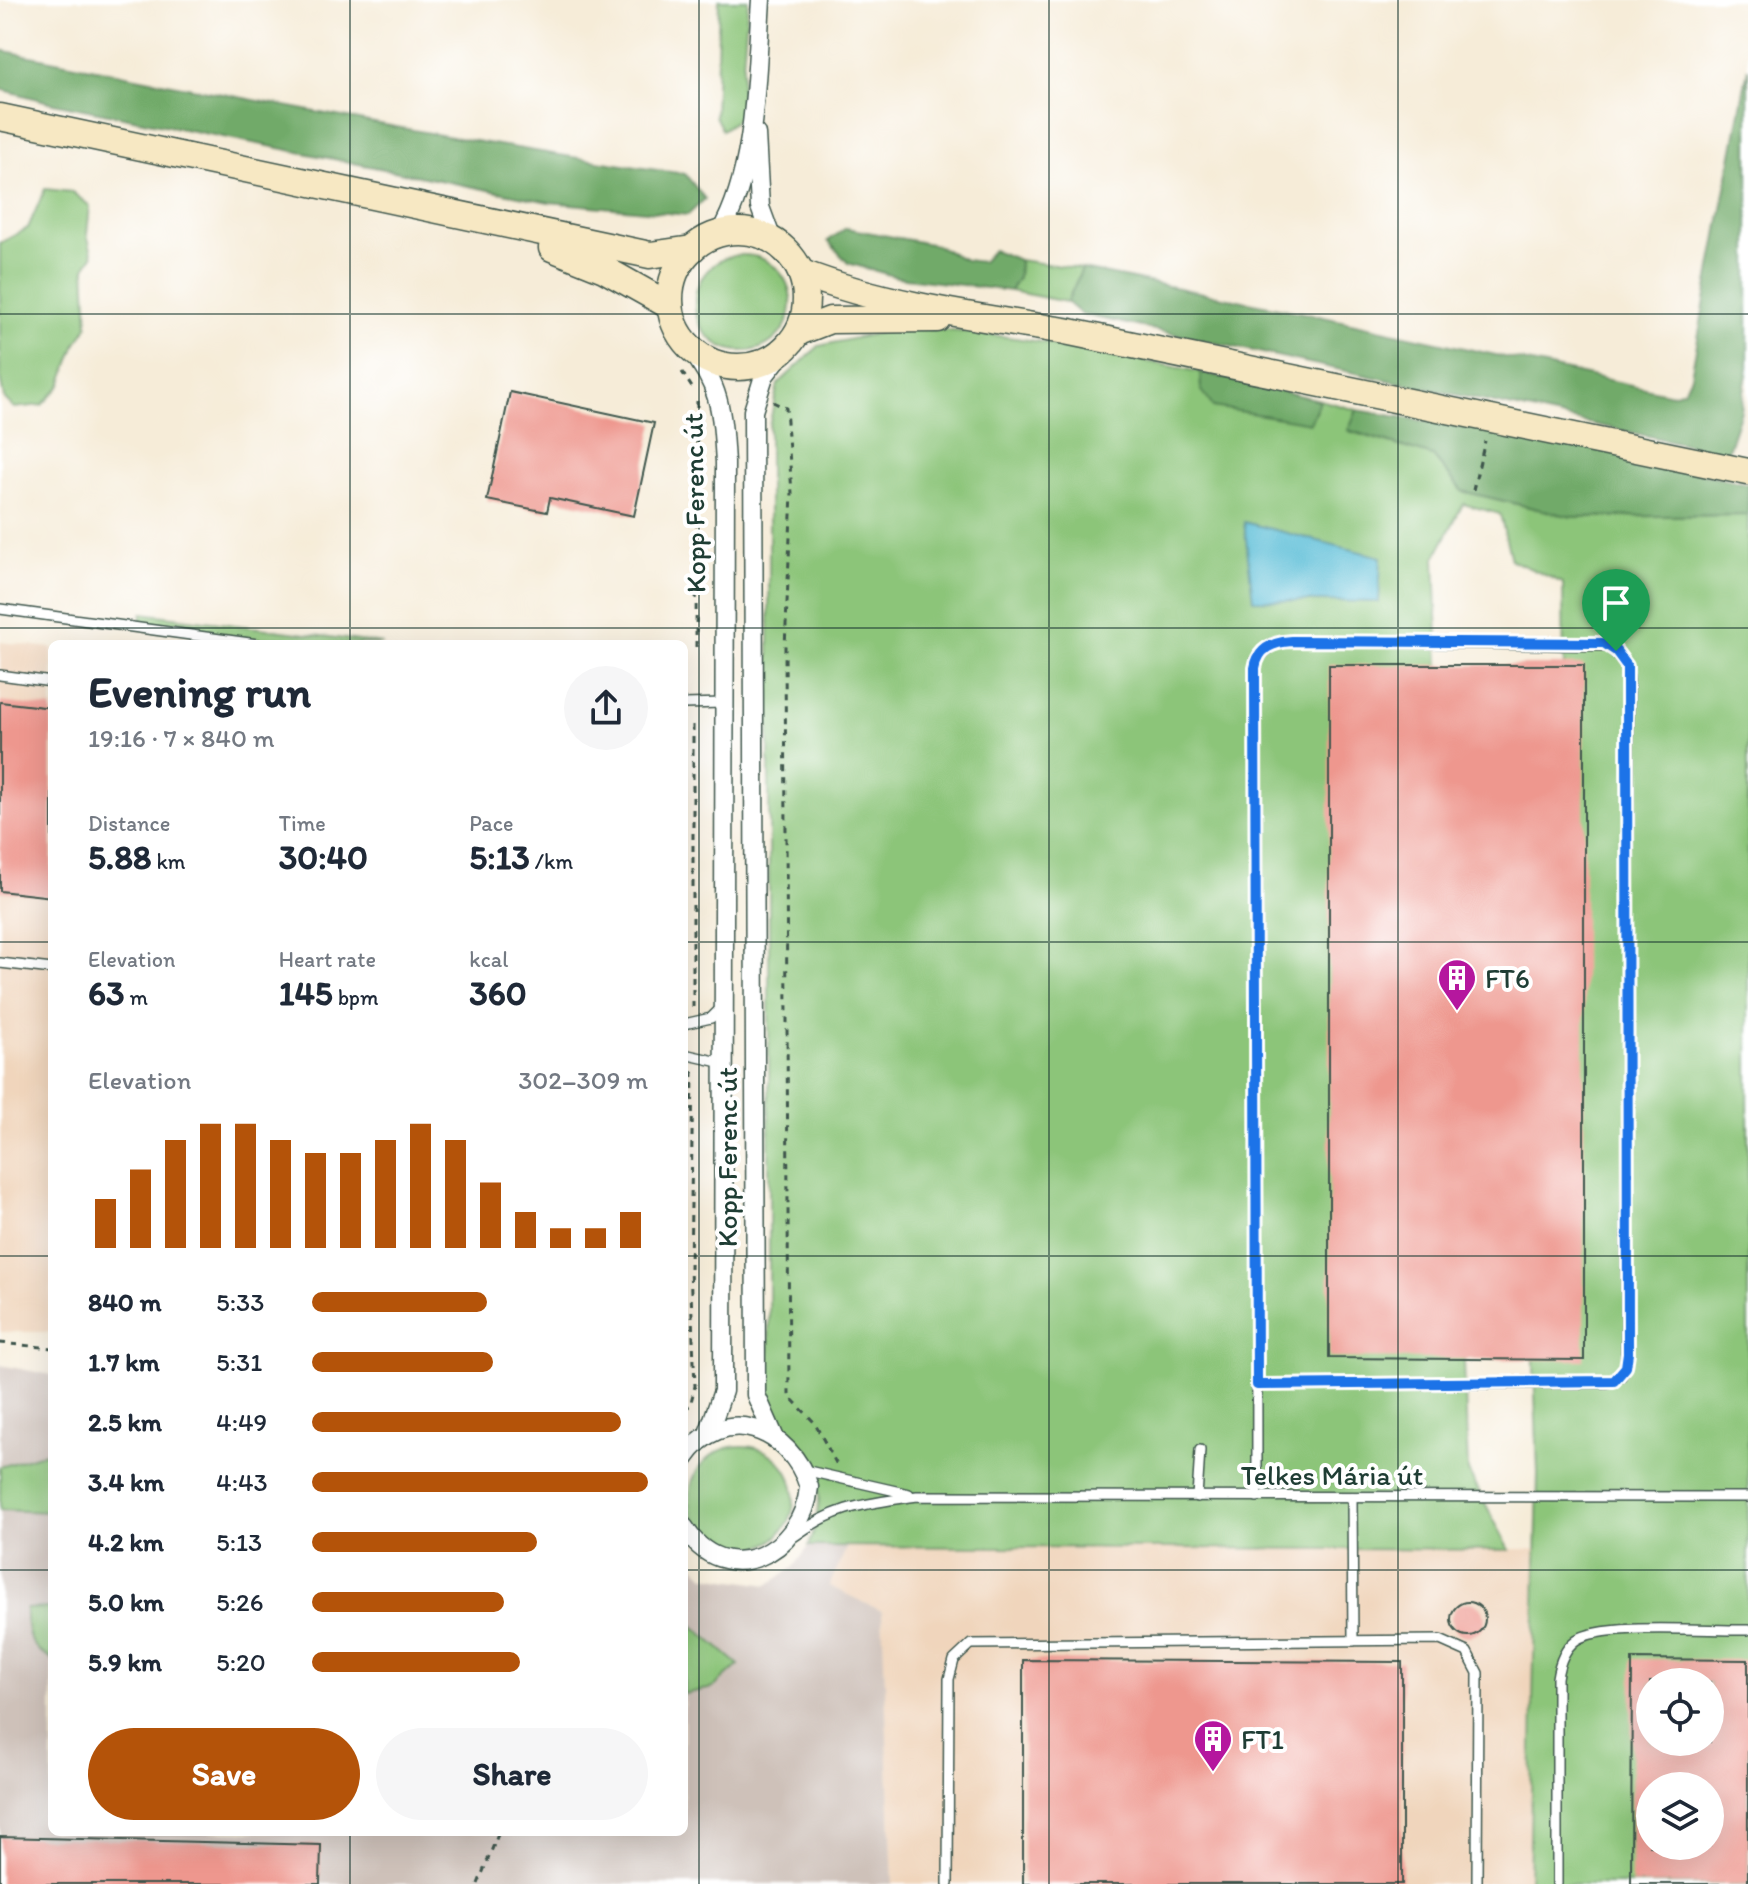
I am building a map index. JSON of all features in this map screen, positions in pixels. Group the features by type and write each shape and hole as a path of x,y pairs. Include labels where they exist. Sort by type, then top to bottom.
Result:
{"main road":[{"path":"0,117 650,255 692,249 720,233 743,230 771,237 789,253 802,273 808,300 799,332 782,353 744,368 707,360 688,346 675,324 670,306 674,275 692,249"},
{"path":"482,219 604,269 670,306"},
{"path":"802,273 839,287 986,318 1065,331 1748,472"},
{"path":"799,332 830,320 986,318"}],"street":[{"path":"720,233 735,208 754,107 761,0"},
{"path":"754,107 760,207 771,237"},
{"name":"Kopp Ferenc út","path":"688,346 710,372 723,420 723,1391 708,1434"},
{"name":"Kopp Ferenc út","path":"782,353 764,376 753,411 756,1395 774,1436 791,1450 804,1470"},
{"path":"688,1450 708,1434 730,1427 753,1427 774,1436"},
{"path":"688,1532 702,1548 736,1560 771,1553 798,1528 808,1498 804,1470"}],"lane":[{"path":"0,609 228,640"},
{"path":"1257,1385 1607,1383 1621,1376 1626,1367 1629,680 1627,666 1610,646 1292,641 1274,643 1256,660 1257,1497"},
{"path":"0,675 48,681"},
{"path":"688,704 724,703"},
{"path":"0,963 48,969"},
{"path":"688,1023 711,1018 724,1002"},
{"path":"688,1055 724,1063"},
{"path":"1197,1497 1200,1450"},
{"path":"804,1470 917,1496"},
{"path":"785,1543 820,1517 840,1509 917,1496"},
{"name":"Telkes Mária út","path":"917,1496 1748,1497"},
{"path":"1352,1497 1353,1641"},
{"path":"1557,1884 1557,1678 1567,1649 1575,1641 1601,1631 1748,1630"},
{"path":"948,1884 949,1679 954,1660 971,1644 1353,1641 1450,1642 1473,1659 1478,1673 1477,1884"}],"path":[{"path":"682,372 697,394 696,647"},
{"path":"776,403 786,408 792,493 785,647 789,1396 814,1422 836,1461 839,1480"},
{"path":"1473,490 1490,421"},
{"path":"0,1343 48,1348"},
{"path":"478,1884 497,1836"}],"shaded area":[{"path":"0,642 48,648 48,1332 0,1332"},
{"path":"0,1365 48,1374 48,1836 688,1836 688,1560 705,1576 768,1585 794,1567 809,1546 847,1547 829,1586 882,1611 893,1884 0,1884"},
{"path":"847,1547 1748,1550 1748,1884 893,1884 882,1611 828,1586"}],"green space":[{"path":"719,0 748,0 739,118 722,130 715,116"},
{"path":"0,50 427,133 685,174 705,199 688,215 549,202 53,103 0,89"},
{"path":"1748,68 1748,367 1741,411 1727,453 1081,314 1067,302 1082,269 1319,316 1672,394 1684,390 1691,376"},
{"path":"45,189 72,192 90,206 87,234 93,256 85,268 88,326 76,344 61,385 42,405 14,408 4,398 0,378 0,243 28,228"},
{"path":"846,228 936,245 965,260 982,262 993,250 1019,260 1018,277 1010,291 897,277 848,263 828,241"},
{"path":"743,255 762,258 777,269 788,284 791,303 788,322 777,337 762,348 743,351 724,348 709,337 698,322 695,303 698,284 709,269 724,258"},
{"path":"1019,260 1082,269 1067,302 1010,291 1018,277"},
{"path":"902,328 1015,338 1200,372 1201,389 1310,423 1320,400 1357,410 1349,431 1433,456 1462,491 1572,517 1748,515 1748,1884 1529,1884 1538,1473 1523,1077 1567,982 1563,583 1511,560 1500,514 1463,504 1435,558 1468,1471 1510,1550 809,1546 819,1504 815,1472 798,1442 769,1412 769,426 778,384 819,346"},
{"path":"1200,372 1320,400 1310,423 1213,407 1201,389"},
{"path":"1357,410 1601,450 1748,484 1748,515 1572,517 1462,491 1433,456 1348,430"},
{"path":"142,613 352,640 258,640 140,625"},
{"path":"742,1446 762,1450 779,1461 790,1478 794,1498 790,1518 779,1535 762,1546 742,1550 722,1546 705,1535 694,1518 690,1498 694,1478 705,1461 722,1450"},
{"path":"48,1452 48,1512 0,1510 0,1467"},
{"path":"48,1608 48,1657 30,1639 26,1609"},
{"path":"688,1621 739,1665 713,1688 688,1693"}],"water":[{"path":"1244,522 1381,557 1379,602 1253,600"}],"building":[{"path":"510,392 654,423 634,516 550,498 547,512 487,500"},
{"name":"FT6","path":"1329,665 1584,665 1584,1360 1329,1358"},
{"path":"0,702 48,708 48,897 0,891"},
{"path":"1468,1602 1480,1607 1485,1619 1480,1631 1468,1636 1456,1631 1451,1619 1456,1607"},
{"path":"1632,1659 1748,1660 1748,1884 1631,1884"},
{"name":"FT1","path":"1023,1660 1402,1662 1402,1884 1023,1884"},
{"path":"0,1837 321,1845 320,1884 0,1884"}],"place":[{"name":"FT6","path":"1457,1012"},
{"name":"FT1","path":"1213,1773"}],"route":[{"path":"1292,641 1604,643 1616,651 1629,672 1626,1367 1621,1376 1607,1383 1257,1385 1256,660 1266,647 1292,641"}]}
